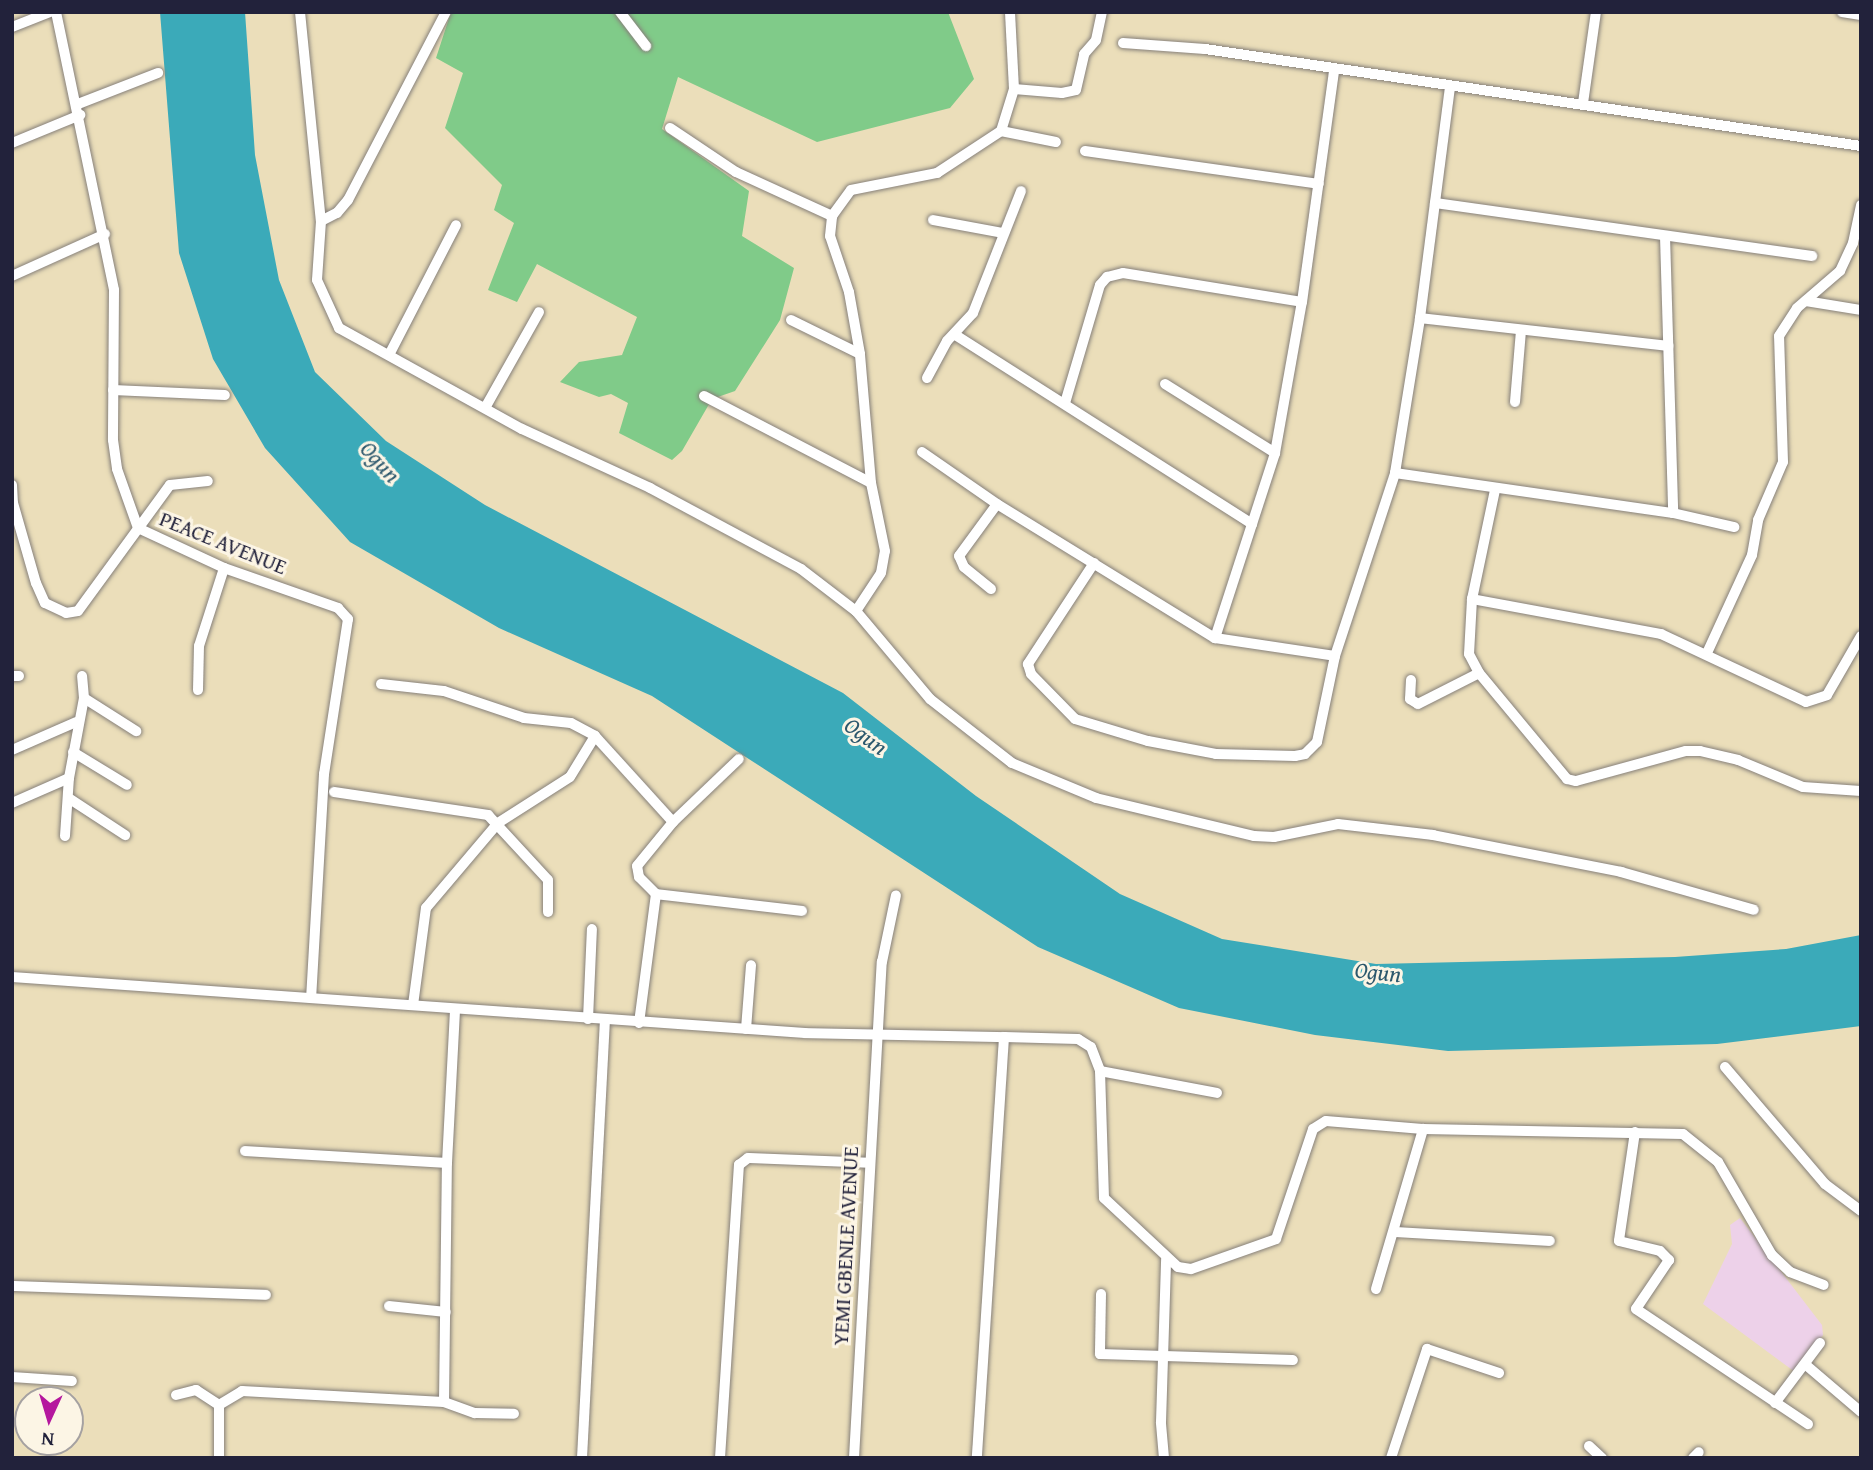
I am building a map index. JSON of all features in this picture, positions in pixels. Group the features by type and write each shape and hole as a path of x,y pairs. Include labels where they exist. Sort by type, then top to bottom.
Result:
{"street":[{"path":"12,27 50,12"},
{"name":"PEACE AVENUE","path":"56,12 105,234 115,308 113,390 117,469 138,528 224,568 338,608 348,619 324,774 311,997"},
{"path":"300,12 321,221 317,280 327,308 340,328 485,408 801,569 856,611 950,717 1012,763 1096,798 1254,836 1274,837 1338,824 1433,835 1621,872 1754,910"},
{"path":"321,221 337,214 348,200 446,12"},
{"path":"620,12 646,46"},
{"path":"856,611 885,562 871,483 860,355 849,292 830,236 832,216 851,190 937,173 1001,131 1014,89 1010,12"},
{"path":"1014,89 1062,93 1076,90 1084,54 1096,40 1102,12"},
{"path":"1583,103 1596,12"},
{"path":"1842,12 1861,15"},
{"path":"1123,43 1205,48 1334,70 1583,103 1861,146"},
{"path":"1215,638 1275,453 1302,302 1334,70"},
{"path":"12,143 158,73"},
{"path":"1094,563 1028,664 1031,674 1075,719 1216,754 1270,758 1305,754 1317,742 1335,656 1395,473 1420,318 1450,87"},
{"path":"670,128 736,172 832,216"},
{"path":"1001,131 1056,142"},
{"path":"1085,150 1319,184"},
{"path":"927,378 947,341 957,336 974,313 1021,191"},
{"path":"1435,203 1812,256"},
{"path":"1707,653 1752,555 1758,520 1783,462 1779,336 1806,301 1840,271 1853,243 1861,205"},
{"path":"933,220 1003,233"},
{"path":"389,355 456,225"},
{"path":"12,276 105,234"},
{"path":"1665,236 1673,513"},
{"path":"1065,403 1100,285 1107,277 1124,273 1302,302"},
{"path":"1806,301 1861,310"},
{"path":"485,408 539,312"},
{"path":"1420,318 1668,346"},
{"path":"791,320 860,355"},
{"path":"1515,402 1521,331"},
{"path":"957,336 1252,524"},
{"path":"1165,384 1275,453"},
{"path":"113,390 225,395"},
{"path":"704,396 871,483"},
{"path":"922,452 997,504 1215,638 1335,656"},
{"path":"1395,473 1495,490 1673,513 1734,527"},
{"path":"12,485 27,558 45,603 56,611 78,611 170,485 208,481"},
{"path":"1495,490 1472,599 1467,642 1479,673 1571,781 1700,751 1738,760 1803,787 1861,791"},
{"path":"991,589 964,567 959,556 997,504"},
{"path":"198,690 199,646 224,568"},
{"path":"1472,599 1638,628 1707,653 1798,699 1814,701 1827,695 1861,636"},
{"path":"1411,680 1410,699 1418,704 1479,673"},
{"path":"65,836 76,722 84,698 82,676"},
{"path":"381,684 444,691 524,718 565,721 595,736 673,822"},
{"path":"84,698 136,731"},
{"path":"12,750 76,722"},
{"path":"413,1005 426,908 498,823 570,776 595,736"},
{"path":"73,752 127,785"},
{"path":"739,759 673,822 636,869 656,894 802,911"},
{"path":"12,803 69,778"},
{"path":"334,792 472,811 498,823 548,880 548,912"},
{"path":"70,799 125,835"},
{"path":"639,1023 656,894"},
{"name":"YEMI GBENLE AVENUE","path":"854,1458 884,943 896,895"},
{"path":"588,1019 592,929"},
{"path":"746,1029 751,965"},
{"path":"12,977 311,997 605,1021 879,1036 1085,1041 1100,1071 1104,1198 1166,1259 1178,1267 1191,1269 1272,1242 1313,1129 1320,1121 1423,1129 1683,1134 1718,1162 1772,1255 1790,1272 1824,1285"},
{"path":"444,1402 447,1163 455,1009"},
{"path":"582,1458 605,1021"},
{"path":"976,1458 1004,1037"},
{"path":"1725,1067 1825,1184 1861,1211"},
{"path":"1100,1071 1217,1093"},
{"path":"1376,1289 1396,1232 1423,1129"},
{"path":"1635,1132 1619,1241 1660,1251 1669,1260 1636,1309 1808,1424"},
{"path":"245,1151 447,1163"},
{"path":"720,1458 739,1165 748,1158 870,1163"},
{"path":"1396,1232 1550,1241"},
{"path":"1164,1458 1166,1259"},
{"path":"12,1286 266,1295"},
{"path":"1101,1294 1100,1353 1293,1360"},
{"path":"389,1307 446,1312"},
{"path":"1775,1403 1820,1343"},
{"path":"1391,1458 1427,1349 1499,1373"},
{"path":"1805,1365 1861,1412"},
{"path":"12,1377 72,1381"},
{"path":"176,1395 196,1390 219,1405"},
{"path":"219,1405 242,1391 444,1402 475,1413 514,1413"},
{"path":"219,1405 219,1458"},
{"path":"1588,1446 1602,1458"}],"shaded area":[{"path":"1740,1218 1822,1325 1823,1335 1795,1372 1703,1304 1732,1244 1730,1225"}],"green space":[{"path":"451,12 948,12 974,79 950,108 817,142 678,77 662,129 749,191 742,236 794,268 780,320 735,391 712,399 682,451 672,460 619,433 628,403 611,394 599,397 560,382 579,362 622,355 637,317 537,264 517,302 488,290 514,223 494,210 502,185 445,128 463,73 436,58"}],"water":[{"name":"Ogun","path":"160,12 245,12 255,155 279,280 315,372 386,441 485,505 843,693 976,796 1120,894 1222,939 1376,964 1675,957 1786,949 1861,935 1861,1026 1717,1044 1448,1051 1315,1035 1179,1008 1038,947 652,696 499,628 350,542 265,448 213,359 179,253"}]}
